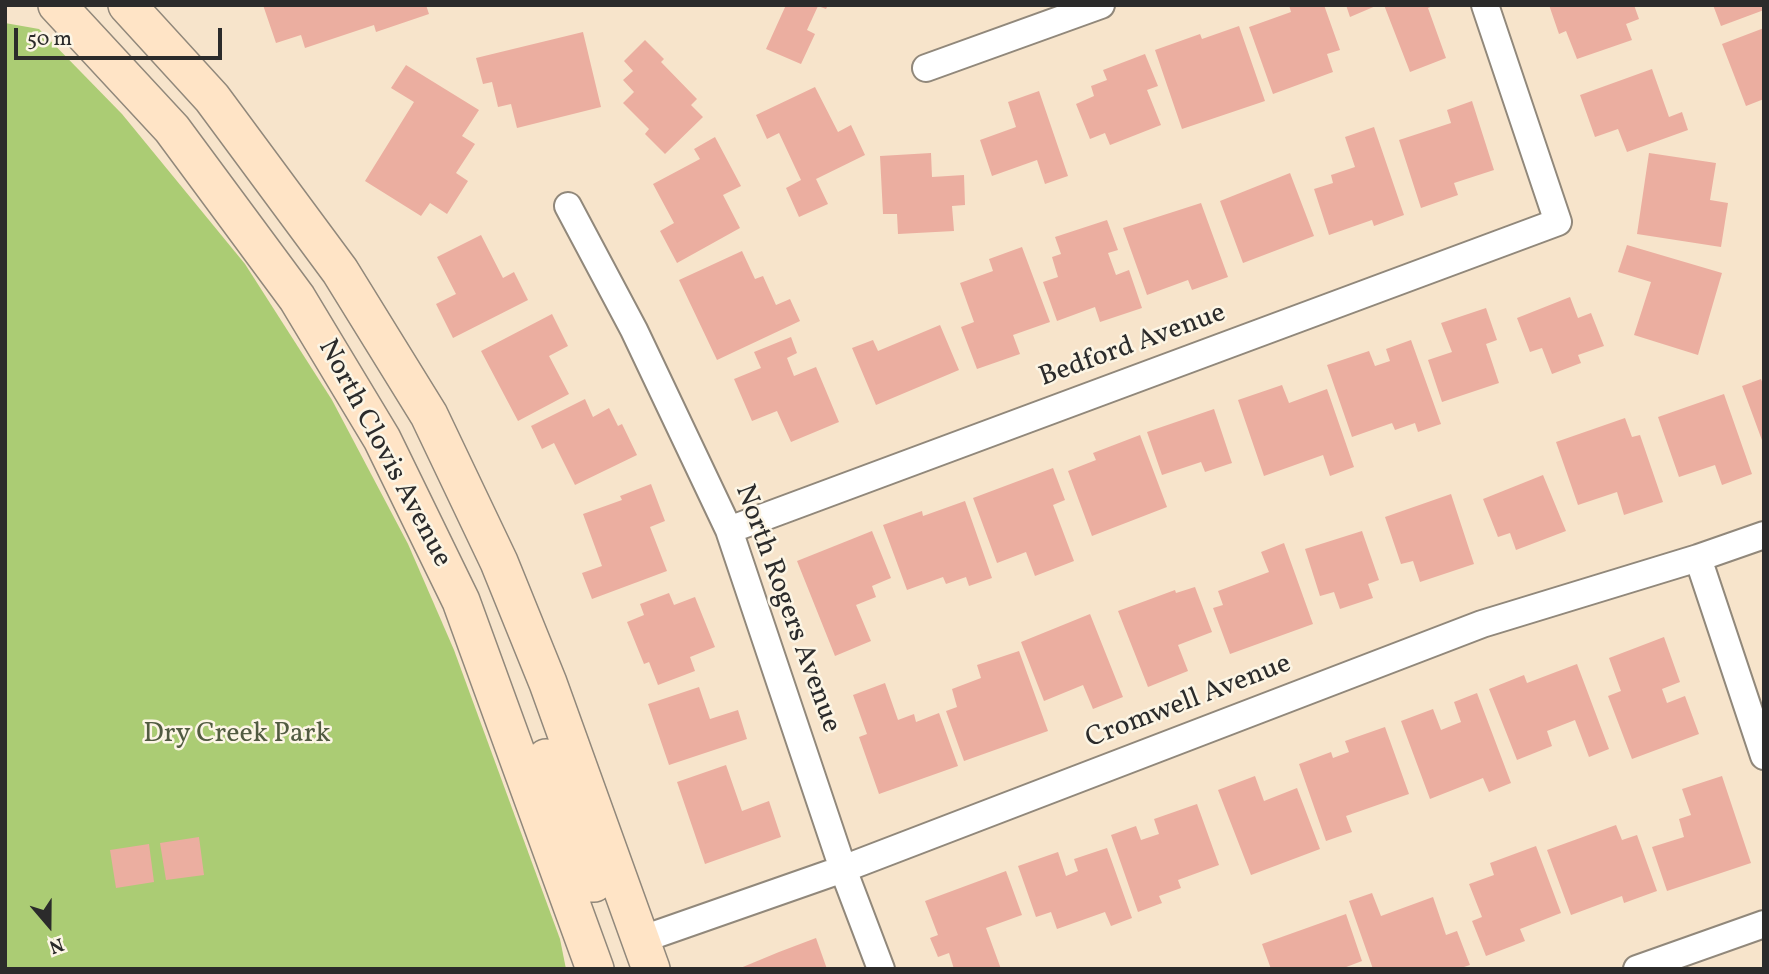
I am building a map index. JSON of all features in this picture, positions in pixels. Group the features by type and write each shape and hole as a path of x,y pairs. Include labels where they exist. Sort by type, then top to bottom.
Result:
{"main road":[{"name":"North Clovis Avenue","path":"57,5 172,129 297,298 382,439 461,601 595,969"},
{"name":"North Clovis Avenue","path":"127,5 212,98 332,261 429,415 499,562 538,659 646,954"},
{"path":"461,601 521,691 607,919 646,954"}],"street":[{"path":"926,68 1101,5"},
{"name":"Bedford Avenue","path":"729,530 1558,222 1485,5"},
{"name":"North Rogers Avenue","path":"568,206 634,330 729,530 843,869 881,969"},
{"name":"Cromwell Avenue","path":"646,954 843,869 1482,624 1764,535"},
{"path":"1698,558 1764,756"},
{"path":"1637,969 1764,924"}],"green space":[{"name":"Dry Creek Park","path":"5,23 39,29 122,114 245,264 332,400 408,544 454,650 560,939 566,969 5,969"}],"building":[{"path":"263,5 426,5 429,14 376,32 374,25 305,48 301,35 276,43"},
{"path":"786,5 828,5 826,9 818,6 807,30 815,34 801,64 766,49"},
{"path":"1289,5 1324,5 1340,50 1327,54 1333,72 1273,94 1249,27 1291,12"},
{"path":"1346,5 1378,5 1350,17"},
{"path":"1384,5 1435,5 1428,8 1446,58 1410,72"},
{"path":"1549,5 1634,5 1639,19 1626,24 1632,40 1577,59 1566,31 1559,34"},
{"path":"1713,5 1764,5 1764,10 1721,26"},
{"path":"1239,26 1265,101 1182,129 1155,50 1200,34 1202,39"},
{"path":"1764,28 1764,99 1746,106 1722,44"},
{"path":"583,32 601,107 517,128 511,104 498,107 492,82 483,84 476,58"},
{"path":"645,40 664,59 661,62 697,99 691,105 703,117 665,154 645,134 649,129 623,103 634,92 623,80 633,71 624,61"},
{"path":"1145,54 1158,86 1147,90 1161,125 1110,145 1105,133 1090,139 1076,104 1094,96 1091,86 1107,80 1103,70"},
{"path":"406,65 479,110 462,136 475,144 456,173 468,181 447,214 430,203 421,216 365,181 414,102 391,88"},
{"path":"1652,69 1669,117 1682,112 1688,130 1627,152 1618,129 1595,137 1580,95"},
{"path":"815,87 838,132 851,125 865,155 816,179 828,204 799,217 786,188 801,180 779,133 767,139 756,115"},
{"path":"1039,91 1068,176 1045,184 1037,160 992,176 980,140 1016,127 1008,102"},
{"path":"1472,101 1494,170 1454,183 1458,195 1421,208 1399,140 1451,123 1447,110"},
{"path":"1374,127 1404,215 1374,226 1372,220 1329,235 1314,189 1333,183 1331,175 1355,167 1345,137"},
{"path":"715,137 741,186 723,195 740,228 677,263 660,231 674,223 653,184 700,159 694,149"},
{"path":"931,153 932,177 964,175 965,205 952,206 954,231 898,234 897,214 883,214 880,156"},
{"path":"1649,153 1716,163 1710,200 1728,203 1721,247 1637,234"},
{"path":"1290,173 1314,236 1243,263 1220,201"},
{"path":"1201,203 1228,277 1192,290 1188,280 1147,295 1123,228"},
{"path":"1107,220 1118,250 1108,253 1116,275 1129,270 1142,308 1100,322 1095,307 1057,321 1043,282 1058,277 1052,257 1061,254 1055,237"},
{"path":"481,235 503,278 514,272 528,300 453,338 436,304 456,294 437,257"},
{"path":"1627,245 1722,273 1698,355 1634,335 1651,282 1618,272"},
{"path":"1022,247 1050,322 1013,335 1020,354 977,369 961,327 974,322 960,283 993,271 989,259"},
{"path":"742,251 755,279 763,276 776,305 790,299 800,321 717,360 679,280"},
{"path":"1570,297 1578,318 1591,313 1604,346 1578,355 1581,363 1552,374 1542,348 1530,352 1517,318"},
{"path":"1486,308 1497,340 1486,344 1499,383 1442,402 1428,360 1452,352 1441,323"},
{"path":"552,314 568,346 549,356 569,394 518,421 481,351"},
{"path":"940,325 959,370 876,405 852,348 873,340 878,351"},
{"path":"791,337 797,353 787,358 794,376 816,367 839,422 791,442 777,411 752,421 734,379 761,368 754,352"},
{"path":"1411,340 1441,424 1418,432 1415,423 1395,430 1392,423 1352,437 1327,365 1369,351 1375,366 1390,361 1386,349"},
{"path":"1761,379 1764,387 1763,443 1742,386"},
{"path":"1282,385 1289,403 1327,389 1354,467 1330,476 1323,455 1264,476 1238,400"},
{"path":"1724,394 1752,474 1722,485 1715,465 1679,477 1658,417"},
{"path":"585,399 593,417 609,408 618,426 622,424 637,455 575,485 554,443 542,449 531,426"},
{"path":"1214,409 1232,463 1205,472 1201,462 1162,475 1147,432"},
{"path":"1625,418 1632,437 1640,435 1663,502 1624,515 1617,492 1578,505 1556,442"},
{"path":"1140,435 1167,507 1092,536 1068,471 1096,460 1093,453"},
{"path":"1053,468 1065,500 1053,505 1074,561 1035,576 1026,552 997,563 973,498"},
{"path":"1543,475 1566,531 1516,550 1510,533 1498,537 1483,499"},
{"path":"651,484 665,521 650,527 667,571 592,599 582,573 602,566 583,514 622,500 620,496"},
{"path":"1451,494 1474,564 1420,582 1413,561 1401,564 1385,517"},
{"path":"965,501 992,578 969,586 966,577 946,584 943,577 907,590 883,525 922,511 923,516"},
{"path":"872,531 891,578 872,586 876,597 856,605 871,641 835,656 797,561"},
{"path":"1362,531 1379,580 1368,584 1373,598 1340,609 1334,592 1320,596 1305,549"},
{"path":"1284,543 1313,624 1230,654 1213,608 1223,605 1218,591 1269,572 1261,552"},
{"path":"1195,587 1212,632 1178,645 1188,671 1148,687 1118,611 1175,590 1176,593"},
{"path":"669,593 674,605 695,597 715,647 690,657 695,671 658,685 649,662 644,664 627,622 644,615 640,604"},
{"path":"1090,614 1123,697 1093,709 1083,685 1044,701 1021,642"},
{"path":"1664,637 1680,682 1662,689 1667,703 1685,696 1699,734 1632,759 1608,696 1621,691 1609,658"},
{"path":"1019,651 1048,731 964,761 946,711 957,707 952,689 981,678 977,665"},
{"path":"1577,664 1609,749 1589,757 1575,720 1547,731 1552,746 1517,760 1489,689 1524,675 1527,683"},
{"path":"885,683 898,720 914,714 916,722 939,713 958,766 879,794 859,737 867,734 853,695"},
{"path":"699,687 710,719 738,710 747,739 669,765 648,704"},
{"path":"1477,693 1511,783 1489,792 1483,778 1430,799 1401,721 1433,709 1441,730 1461,722 1454,702"},
{"path":"1385,727 1409,794 1346,816 1352,832 1326,841 1299,764 1331,752 1333,758 1349,752 1345,741"},
{"path":"726,765 742,811 769,801 781,837 705,864 677,782"},
{"path":"1255,776 1264,801 1297,788 1320,849 1251,875 1218,790"},
{"path":"1722,776 1751,863 1667,891 1652,847 1684,837 1679,819 1691,815 1682,789"},
{"path":"1197,804 1219,865 1178,880 1181,888 1159,896 1162,903 1138,912 1111,835 1136,826 1141,840 1159,834 1154,819"},
{"path":"1616,825 1622,840 1637,835 1657,891 1624,903 1622,896 1571,915 1547,850"},
{"path":"199,837 204,875 166,880 160,843"},
{"path":"149,844 154,882 116,888 110,850"},
{"path":"1536,846 1561,913 1520,929 1525,941 1486,956 1472,921 1482,917 1469,884 1494,875 1490,863"},
{"path":"1107,848 1132,918 1111,926 1105,912 1057,929 1051,912 1036,917 1018,866 1058,852 1066,876 1078,871 1074,859"},
{"path":"1006,871 1022,915 986,928 1001,969 954,969 949,953 938,957 930,938 938,935 925,901"},
{"path":"1372,893 1381,916 1433,897 1446,935 1457,931 1470,965 1458,969 1373,969 1349,901"},
{"path":"1346,914 1362,961 1341,969 1271,969 1262,944"},
{"path":"816,938 827,969 738,969 779,952"}]}
